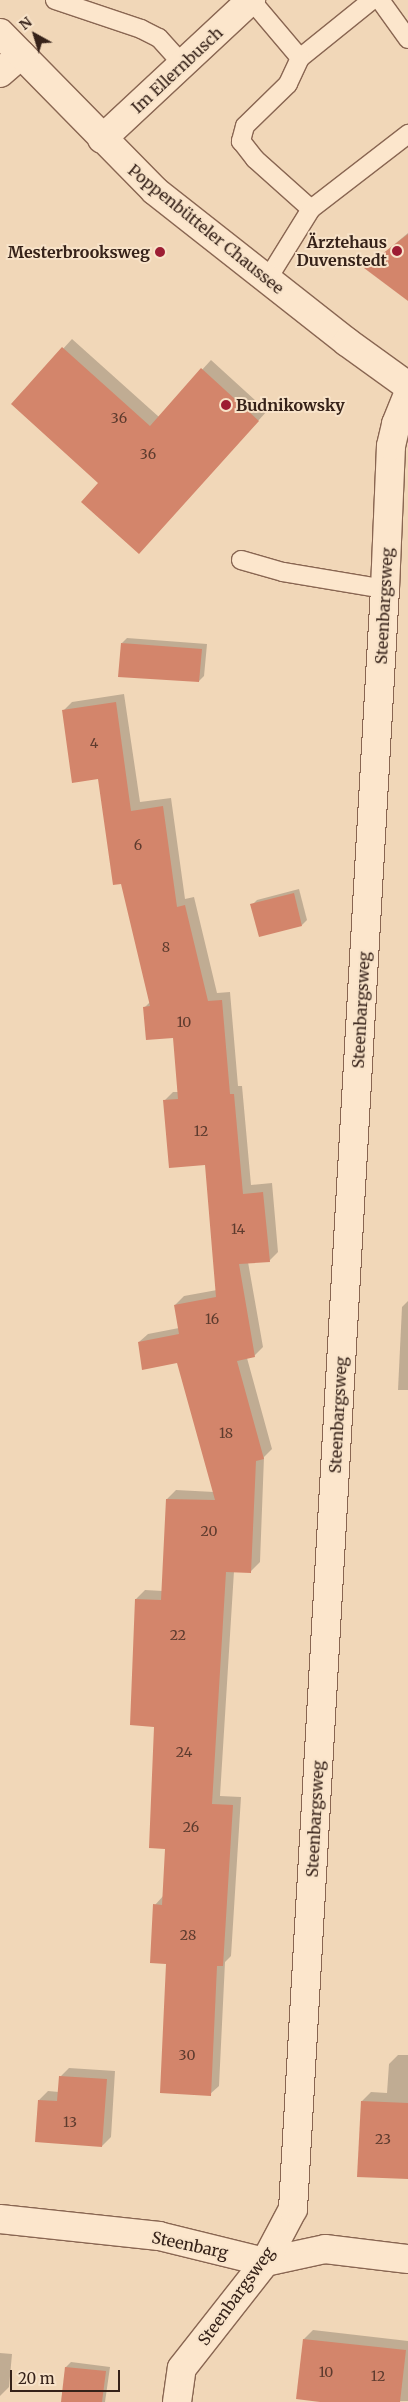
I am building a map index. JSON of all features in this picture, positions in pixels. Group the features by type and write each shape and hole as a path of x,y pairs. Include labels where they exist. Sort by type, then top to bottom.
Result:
{"street":[{"name":"Im Ellernbusch","path":"102,139 251,0"},
{"name":"Poppenbütteler Chaussee","path":"0,33 155,191 267,280 408,386"},
{"path":"0,73 21,55"},
{"name":"Steenbargsweg","path":"176,2402 182,2368 265,2262 293,2209 385,589 391,446 396,424 408,395"},
{"name":"Steenbarg","path":"0,2219 159,2236 265,2262 325,2249 408,2259"}],"lane":[{"path":"55,0 141,29 158,38 183,65"},
{"path":"251,0 300,58"},
{"path":"311,209 255,159 241,141 245,126 288,84 300,58 372,0"},
{"path":"380,0 408,39"},
{"path":"267,280 311,209 408,134"},
{"path":"241,560 283,572 385,589"}],"building":[{"name":"Ärztehaus Duvenstedt","path":"408,234 408,301 364,268"},
{"path":"62,347 150,426 201,368 259,421 139,554 81,502 98,483 11,404"},
{"path":"121,643 202,649 199,682 118,677"},
{"path":"116,702 131,811 163,806 177,907 185,905 208,1001 222,1000 230,1094 234,1094 243,1194 263,1192 270,1262 239,1264 255,1357 237,1361 264,1459 256,1461 251,1573 226,1572 212,1804 233,1805 223,1966 217,1966 211,2096 160,2093 166,1964 150,1963 153,1904 162,1905 165,1849 149,1848 154,1727 130,1725 135,1599 161,1600 166,1499 215,1500 177,1363 142,1370 138,1342 179,1334 174,1305 216,1297 205,1165 169,1168 163,1100 178,1099 173,1038 146,1040 143,1007 150,1006 121,884 113,885 98,779 72,783 62,710"},
{"path":"294,893 302,926 259,937 250,904"},
{"path":"59,2076 107,2079 102,2147 35,2142 38,2100 57,2101"},
{"path":"361,2101 408,2103 408,2179 357,2177"},
{"path":"303,2339 406,2350 400,2402 320,2402 296,2399"},
{"path":"65,2367 106,2371 102,2402 61,2402"}],"place":[{"name":"Ärztehaus Duvenstedt","path":"397,251"},
{"name":"Mesterbrooksweg","path":"160,252"},
{"name":"Budnikowsky","path":"226,405"}]}
